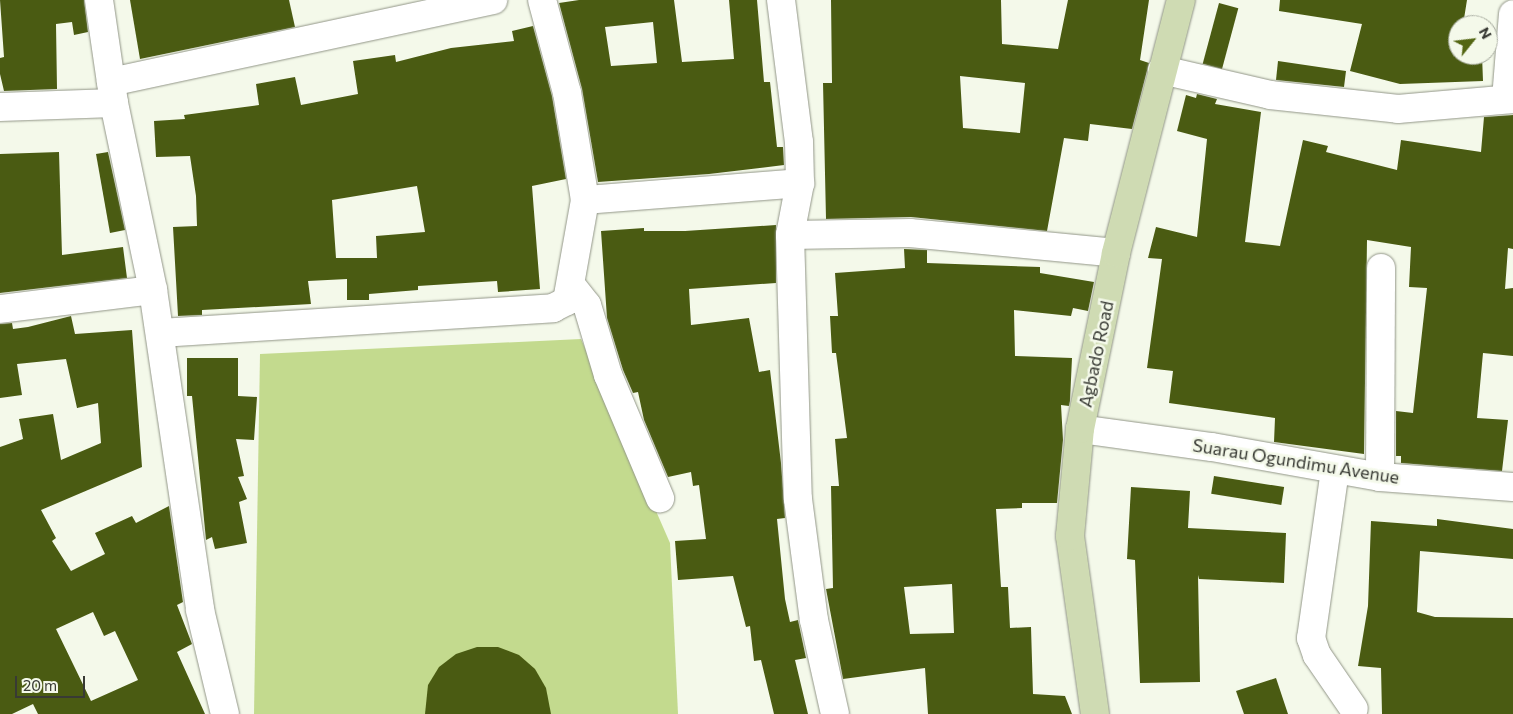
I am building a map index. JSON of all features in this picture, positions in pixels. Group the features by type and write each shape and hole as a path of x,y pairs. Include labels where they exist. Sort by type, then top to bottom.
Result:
{"main road":[{"name":"Agbado Road","path":"1095,714 1070,536 1080,429 1116,253 1181,0"}],"street":[{"path":"99,0 113,93 153,290 200,610 224,714"},
{"path":"0,107 113,93 493,0"},
{"path":"160,333 553,308 567,301 572,286 585,200 567,93 542,0"},
{"path":"781,0 799,142 800,183 790,235 798,499 814,620 835,714"},
{"path":"1162,70 1270,95 1398,109 1510,99 1513,14"},
{"path":"585,200 800,183"},
{"path":"790,235 910,233 1116,253"},
{"path":"1380,477 1381,268"},
{"path":"572,286 587,304 608,376 660,498"},
{"path":"0,309 153,290"},
{"name":"Suarau Ogundimu Avenue","path":"1080,429 1212,447 1380,477 1513,487"},
{"path":"1335,470 1310,638 1354,709"}],"green space":[{"path":"581,339 670,543 678,714 254,714 260,354"}],"building":[{"path":"0,0 84,0 88,32 74,35 72,22 56,24 57,89 4,91 0,74 0,58 4,57"},
{"path":"130,0 289,0 295,27 140,59"},
{"path":"579,0 674,0 682,62 734,59 729,0 757,0 764,82 770,82 777,147 783,147 784,165 709,174 598,182 582,89 559,3","holes":["653,22 657,63 611,66 605,27"]},
{"path":"831,0 1001,0 1002,44 1058,49 1068,0 1149,0 1140,60 1149,63 1132,129 1090,124 1088,141 1064,138 1047,231 911,217 826,219 823,83 832,83","holes":["960,76 1025,83 1020,133 963,128"]},
{"path":"1280,0 1467,0 1465,15 1448,15 1448,65 1482,65 1483,81 1400,84 1350,71 1362,24 1279,11"},
{"path":"1219,3 1238,8 1222,69 1203,64"},
{"path":"533,26 552,96 566,179 532,186 540,289 498,292 497,281 418,286 418,290 369,294 369,300 347,300 347,279 308,281 311,304 202,310 202,315 178,316 173,227 197,226 196,196 190,156 156,157 154,121 185,119 184,115 259,105 256,84 295,77 301,105 358,94 353,61 395,55 396,62 451,48 514,41 512,31","holes":["417,186 425,232 376,236 377,258 336,258 332,200"]},
{"path":"1278,61 1346,71 1344,87 1276,80"},
{"path":"1197,94 1217,99 1215,104 1261,112 1245,242 1280,246 1303,140 1328,146 1326,152 1397,170 1401,140 1481,152 1484,117 1513,115 1513,249 1508,248 1505,289 1513,288 1513,356 1483,353 1477,418 1508,420 1502,471 1401,463 1401,456 1396,456 1396,411 1413,413 1427,288 1409,287 1411,247 1367,240 1364,454 1274,442 1275,418 1169,403 1173,371 1147,368 1162,259 1148,258 1156,227 1197,237 1207,139 1177,131 1186,95 1196,98"},
{"path":"59,152 62,255 123,247 127,278 0,293 0,154"},
{"path":"108,152 125,230 110,233 96,154"},
{"path":"776,225 776,283 689,289 691,325 749,318 759,372 770,370 781,463 785,518 777,519 785,599 790,622 798,620 806,658 795,660 808,714 774,714 761,660 754,661 750,626 746,627 733,576 678,580 675,541 706,539 699,485 693,486 691,472 668,477 644,420 638,392 633,393 623,370 607,318 601,231 644,228 644,231 685,231"},
{"path":"904,249 927,250 927,263 1040,267 1040,273 1094,282 1088,311 1073,308 1071,316 1014,310 1015,356 1072,358 1070,401 1069,406 1061,405 1063,440 1057,503 1022,503 1022,508 996,509 1001,587 1008,587 1010,628 1031,627 1033,694 1065,696 1072,714 928,714 925,668 843,679 826,589 833,588 831,486 839,486 835,439 847,438 836,353 832,353 830,316 838,316 835,273 905,268","holes":["952,584 954,633 910,634 904,587"]},
{"path":"71,316 75,334 132,330 142,467 41,510 56,538 52,541 71,571 105,554 95,533 132,516 136,523 169,506 183,602 177,605 192,644 177,652 205,714 38,714 33,704 12,714 0,714 0,447 23,439 19,419 53,414 61,460 101,443 98,403 77,408 66,359 17,364 22,395 0,398 0,324 12,323 13,329","holes":["93,612 104,636 115,631 138,680 91,701 56,629"]},
{"path":"187,358 238,358 238,396 257,397 254,440 236,439 244,476 238,477 247,499 239,502 247,543 215,549 212,537 206,540 192,396 187,396"},
{"path":"1214,476 1284,487 1281,505 1211,494"},
{"path":"1131,487 1190,491 1188,528 1286,533 1284,583 1199,579 1198,575 1200,682 1140,683 1135,560 1127,559"},
{"path":"1437,519 1513,529 1513,559 1420,551 1417,612 1435,617 1513,618 1513,714 1382,714 1381,668 1358,666 1368,606 1371,521 1437,526"},
{"path":"477,647 498,647 519,655 535,669 546,688 551,714 425,714 428,685 439,667 456,654"},
{"path":"1276,678 1288,714 1244,714 1236,691"}]}
